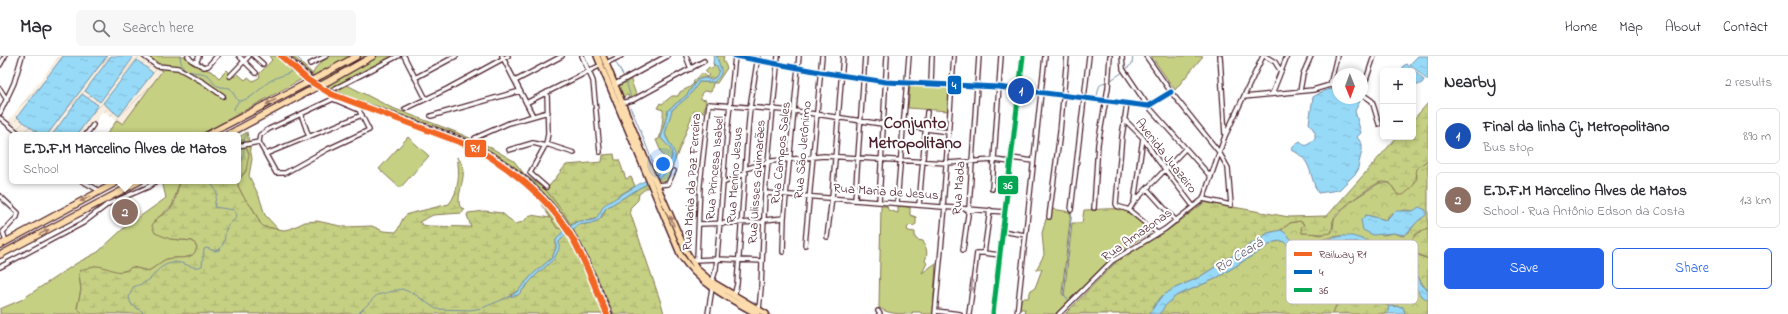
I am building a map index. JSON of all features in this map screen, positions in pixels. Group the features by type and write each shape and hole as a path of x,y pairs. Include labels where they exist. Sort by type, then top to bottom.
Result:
{"highway":[{"path":"213,132 357,56"},
{"path":"233,132 373,56"},
{"path":"0,245 113,184"},
{"path":"0,255 107,201 135,184"}],"main road":[{"path":"597,56 614,85 616,98 621,103 622,111 681,256 696,275 712,288 758,312 766,314"},
{"path":"603,56 603,64 616,98 681,242 694,260 698,270 712,282 758,312"}],"street":[{"path":"0,65 5,56"},
{"path":"0,113 1,107 14,83 22,56"},
{"path":"144,56 157,66 178,68 203,82 223,96"},
{"path":"188,56 202,66 206,66 216,56"},
{"path":"196,63 199,56"},
{"path":"239,56 256,73"},
{"path":"230,76 246,62 249,56"},
{"path":"254,56 263,64"},
{"path":"310,64 326,56"},
{"path":"333,99 264,131 259,136 259,142 275,171 283,174 328,149 368,131 369,128 357,109 333,99 330,92 398,56"},
{"path":"404,56 426,99"},
{"path":"415,78 456,56"},
{"path":"405,109 502,57 508,56"},
{"path":"515,81 562,56"},
{"path":"582,56 593,81 600,152"},
{"path":"526,103 589,70 620,56"},
{"path":"614,85 667,56"},
{"path":"686,56 691,69"},
{"path":"735,56 758,58 778,64 820,72 886,82 998,87 1063,94 1148,106 1171,92"},
{"name":"Rua Princesa Isabel","path":"712,282 715,274 717,259 735,56"},
{"name":"Rua Ulisses Guimarães","path":"758,312 765,192 778,56"},
{"name":"Rua Campos Sales","path":"783,252 784,218 799,56"},
{"name":"Rua São Jerônimo","path":"805,245 822,56"},
{"path":"827,237 832,198 843,56"},
{"path":"854,200 865,56"},
{"path":"879,202 880,160 887,56"},
{"path":"897,203 909,56"},
{"path":"930,84 932,56"},
{"path":"954,56 936,312 960,314"},
{"name":"Rua Mada","path":"963,250 969,208 979,56"},
{"path":"992,188 1001,56"},
{"path":"993,314 1024,56"},
{"path":"1017,314 1046,56"},
{"path":"1048,217 1067,56"},
{"path":"1071,210 1089,56"},
{"path":"1094,208 1098,144 1108,88 1110,56"},
{"path":"1122,56 1123,69 1148,106 1210,177"},
{"path":"1146,56 1171,92 1219,152 1228,168 1231,205 1202,199 1219,152 1225,136 1264,56 1274,62 1280,70"},
{"path":"1220,56 1225,136"},
{"path":"1272,94 1280,70 1287,56"},
{"path":"1300,91 1304,74 1311,56"},
{"path":"1244,97 1300,91 1330,85 1337,56"},
{"path":"1368,74 1374,56"},
{"path":"502,57 533,116"},
{"name":"Rua Menino Jesus","path":"734,296 739,260 750,107 758,58"},
{"path":"621,103 633,100 704,61"},
{"path":"0,89 6,100"},
{"path":"431,116 520,91"},
{"path":"546,187 530,174 545,145 549,130 547,92"},
{"path":"1368,98 1372,101 1378,124"},
{"name":"Rua Maria da Paz Ferreira","path":"694,260 699,224 700,184 707,107 710,104 730,106"},
{"path":"1126,104 1116,202 1117,206 1129,210 1157,233"},
{"path":"730,106 795,111 882,124"},
{"path":"475,138 500,126 548,112"},
{"path":"919,205 927,112"},
{"path":"301,114 309,137"},
{"path":"266,154 362,115"},
{"path":"0,118 17,132"},
{"name":"Avenida Juazeiro","path":"1124,119 1143,138 1192,206"},
{"path":"88,132 93,125"},
{"path":"903,126 949,132"},
{"path":"1134,202 1143,138"},
{"path":"241,146 259,142"},
{"path":"509,150 533,143 574,153"},
{"path":"1129,210 1134,202 1148,190 1185,150"},
{"path":"723,183 745,171 768,163 813,157 947,163 994,160 1033,161"},
{"path":"657,186 668,184 674,171"},
{"path":"87,184 100,191"},
{"path":"0,267 83,223 107,201 148,187 152,184"},
{"path":"1148,190 1176,221"},
{"name":"Rua Maria de Jesus","path":"765,192 786,195 969,208 1005,212"},
{"path":"0,196 18,213 17,217 3,232 6,242"},
{"name":"Rua Amazonas","path":"1059,314 1112,261 1176,221 1202,199"},
{"path":"984,253 990,210"},
{"path":"699,224 741,223 784,218"},
{"path":"1002,231 1025,235"},
{"path":"969,314 976,258 978,253 1000,255"},
{"path":"694,260 717,259 762,261"},
{"path":"708,314 712,288"}],"shaded area":[{"path":"59,56 141,56 162,71 123,124 103,111 87,132 18,132 6,124"},
{"path":"132,196 142,215 124,228 109,212 111,205"}],"green space":[{"path":"141,56 186,56 192,64 213,72 219,78 227,70 234,77 238,74 245,80 248,77 253,81 260,77 259,74 272,60 269,56 293,56 313,74 316,68 325,59 331,56 395,56 346,82 347,85 390,107 488,146 514,161 525,175 546,190 571,225 565,230 557,228 536,196 510,172 492,160 447,139 342,102 311,85 304,78 205,132 108,132 117,120 123,124 162,71"},
{"path":"717,56 724,56 723,60 727,68 717,83 713,83 711,92 704,91 701,94 701,99 706,100 704,112 694,111 667,181 663,182 657,178 667,172 674,161 671,146 665,134 672,110 690,95 699,82 712,82 721,74"},
{"path":"1151,56 1203,56 1175,90"},
{"path":"713,63 719,70 717,76 715,78 701,78 692,87 687,95 668,110 661,138 670,148 672,157 668,164 656,175 652,166 665,161 656,140 660,137 663,112 663,110 657,108 660,103 662,104 672,96 678,96 680,92 690,87 694,83 693,81 702,73 706,77 709,75 705,71 709,67 711,69 714,67"},
{"path":"630,78 637,97 629,99 628,95 623,97 618,85"},
{"path":"910,85 949,85 948,111 908,108"},
{"path":"1428,103 1428,160 1418,167 1415,182 1403,195 1398,195 1390,183 1381,182 1363,192 1337,214 1333,220 1331,233 1302,233 1301,228 1304,224 1300,221 1290,223 1281,230 1268,233 1198,278 1173,289 1161,297 1149,314 1065,314 1118,260 1168,230 1205,202 1289,217 1327,216 1394,140 1416,140 1416,117"},
{"path":"247,132 252,159 249,176 259,196 265,215 278,229 264,227 260,223 238,186 238,184 241,184 241,177 246,171 243,140 241,141 241,136"},
{"path":"408,137 429,156 400,188 379,169"},
{"path":"243,140 249,154 246,171 241,177 241,141"},
{"path":"614,154 615,160 619,160 626,179 631,177 635,186 618,196 601,212 596,219 575,222 571,225 546,190 566,165 602,162 603,155"},
{"path":"457,157 463,168 459,201 460,207 465,209 462,213 433,215 419,222 423,225 429,226 471,227 467,215 468,213 485,211 502,213 515,224 523,222 530,215 551,218 557,228 565,230 556,240 556,248 552,258 534,273 518,291 510,295 517,296 533,277 554,258 559,242 568,233 604,314 288,314 268,312 262,314 83,314 77,308 81,290 79,274 81,270 99,266 118,271 127,270 132,267 148,271 167,259 185,258 193,255 197,247 193,241 170,239 155,233 152,226 158,218 172,207 180,184 238,184 243,196 264,227 284,230 290,229 305,222 317,221 345,227 372,226 383,231 396,232 403,218 408,214 449,204 457,188"},
{"path":"1428,160 1428,229 1420,231 1418,255 1418,240 1357,240 1336,236 1321,240 1293,240 1281,230 1290,223 1300,221 1304,224 1302,233 1321,235 1333,229 1334,219 1351,201 1380,183 1390,183 1395,191 1417,176 1416,171 1418,167","holes":["1405,210 1413,211 1422,219 1418,220 1409,232 1403,236 1393,233 1383,235 1361,220 1366,215 1386,220 1390,214"]},
{"path":"648,183 649,186 639,194 638,200 630,208 630,212 664,314 614,314 573,229 580,224 587,224 602,217 606,208"},
{"path":"163,184 179,184 172,206 154,221 170,239 193,241 197,247 193,255 185,258 167,259 148,271 132,267 128,270 119,272 95,266 79,274 81,290 77,308 83,314 0,314 0,309 21,300 77,263 98,252 124,228 166,198"},
{"path":"881,206 887,206 888,210 898,213 898,206 910,207 910,215 916,217 916,224 913,226 910,225 907,228 908,231 915,232 915,238 923,241 927,251 925,261 927,263 922,273 936,263 933,314 922,314 920,312 912,312 912,314 894,313 885,311 879,307"},
{"path":"1052,209 1071,212 1062,293 1064,296 1072,223 1082,223 1084,210 1123,210 1136,217 1152,231 1113,256 1055,314 1024,314 1025,309 1020,309 1021,298 1028,298 1031,290 1035,288 1042,269 1036,270 1044,255 1042,233 1046,219 1051,219"},
{"path":"573,229 614,314 604,314 572,241 567,233"},
{"path":"1428,229 1428,259 1418,254 1418,240 1412,240 1416,234"},
{"path":"1283,241 1286,244 1286,304 1337,304 1333,314 1160,314 1161,310 1168,302 1176,296 1215,279 1274,242"},
{"path":"1418,255 1428,259 1428,290 1418,275"},
{"path":"1418,291 1428,300 1428,314 1405,314 1403,307 1386,304 1418,304"},
{"path":"1337,304 1383,304 1389,306 1387,314 1333,314"}],"water":[{"path":"63,56 107,56 49,132 37,132 17,117"},
{"path":"111,56 131,56 133,58 100,102 85,91"},
{"path":"714,56 717,56 721,69 718,78 714,82 699,82 690,95 672,110 665,134 674,151 675,158 673,166 664,175 657,178 656,175 668,164 672,157 670,148 661,138 668,110 687,95 697,80 705,78 711,80 716,77 719,70 713,63"},
{"path":"1418,56 1428,56 1428,81 1416,68 1410,64"},
{"path":"137,60 153,73 119,116 103,103"},
{"path":"1407,64 1411,68 1403,68 1403,66"},
{"path":"1416,72 1424,80 1422,83 1416,86"},
{"path":"1330,89 1332,90 1332,104 1358,104 1355,111 1361,133 1357,137 1362,144 1362,150 1357,172 1339,190 1318,193 1307,163 1299,154 1292,150 1294,145 1300,141 1306,146 1315,139 1315,132 1309,123 1313,97"},
{"path":"82,94 98,105 79,132 54,132"},
{"path":"646,180 648,183 606,208 599,220 592,223 578,225 575,229 567,233 559,242 559,249 554,259 536,275 518,295 509,297 518,291 534,273 552,258 556,248 556,240 563,231 578,221 589,221 596,219 604,205"},
{"path":"1419,207 1426,210 1426,215 1405,235 1393,233 1373,235 1363,230 1361,220 1366,215 1386,220 1395,211 1413,211"},
{"name":"Rio Ceará","path":"1281,230 1293,240 1286,240 1286,244 1283,241 1274,242 1215,279 1176,296 1164,307 1160,314 1149,314 1161,297 1173,289 1198,278 1268,233"},
{"name":"Rio Ceará","path":"1342,236 1352,236 1364,240 1326,240"},
{"name":"Rio Ceará","path":"1418,277 1422,285 1428,290 1428,300 1420,295 1418,291"},
{"path":"1389,306 1403,307 1405,314 1387,314"}],"waterway":[{"path":"180,56 181,63 186,70 207,75 216,85 230,88 238,101"},
{"path":"296,56 302,62 300,64"},
{"path":"1125,70 1132,64 1133,56"},
{"path":"615,61 624,77"},
{"path":"239,101 244,100 256,93 270,81 294,70"},
{"path":"1111,80 1123,72"},
{"path":"626,81 631,98"},
{"path":"1094,98 1097,96 1101,84 1108,82"},
{"path":"235,113 234,108 238,102"},
{"path":"630,107 658,175"},
{"path":"241,162 244,154 246,134"},
{"path":"142,314 143,312 131,304 129,297 133,287 150,279 160,269 168,264 176,262 195,267 202,266 204,249 207,248 214,251 219,250 223,244 227,227 237,215 234,210 214,207 217,192 212,184"},
{"path":"1069,301 1063,293 1072,211"},
{"path":"358,314 377,295 402,289 416,295 436,309 470,310 482,308 509,297"}],"railway":[{"path":"289,56 313,77 335,91 352,99 470,141 507,162 524,175 553,205 578,240 592,267 612,314"}],"rail line":[{"name":"R1","path":"281,56 308,80 331,94 475,148 504,166 518,177 543,200 565,226 583,259 607,314"}],"transit line":[{"name":"4","path":"735,56 820,72 886,82 998,87 1148,106 1171,92"},
{"name":"36","path":"993,314 1023,56"}],"place":[{"name":"Final da linha Cj. Metropolitano","path":"1021,91"},
{"name":"E.D.F.M Marcelino Alves de Matos","path":"125,212"}],"district":[{"name":"Conjunto Metropolitano","path":"915,133"}]}
